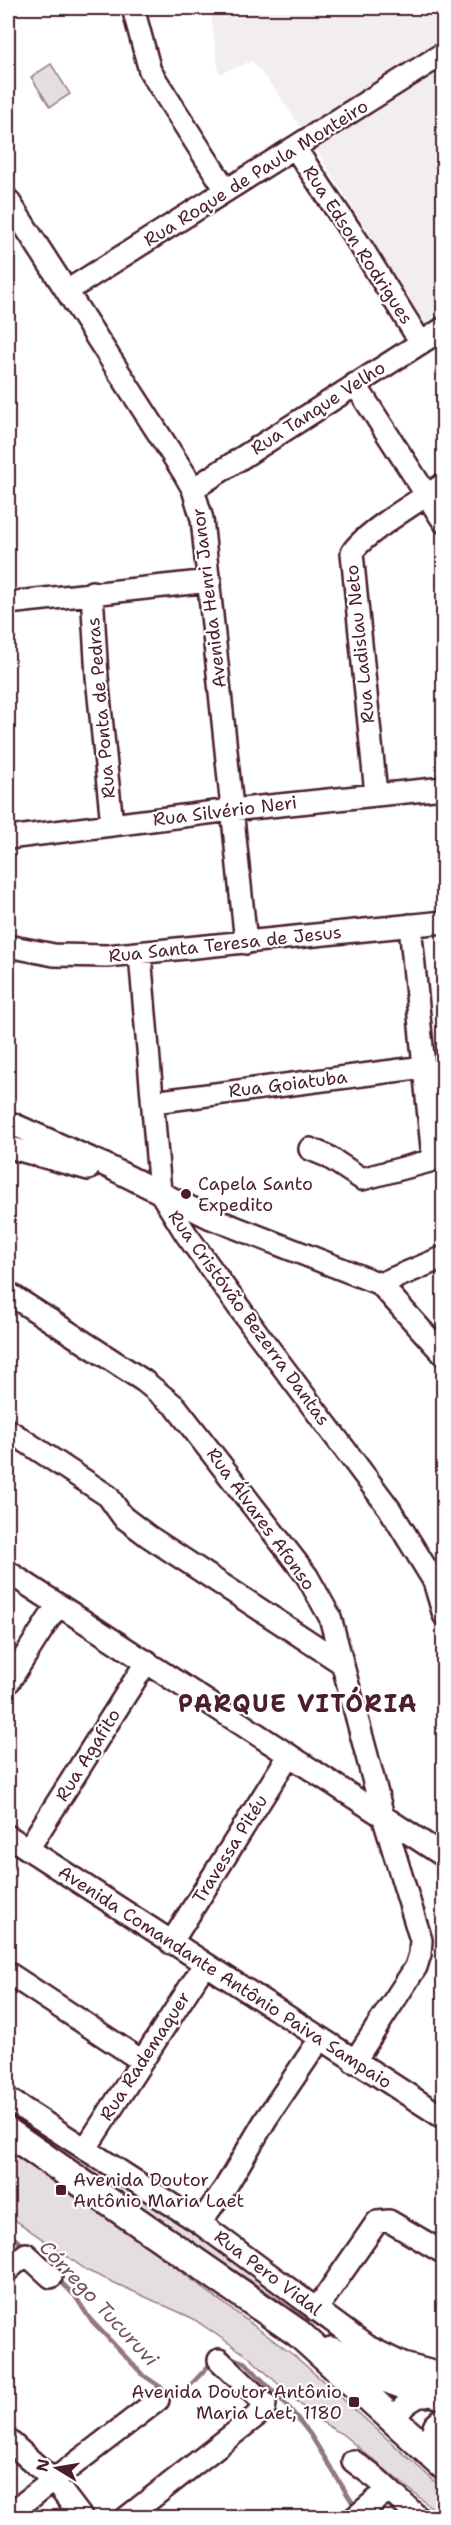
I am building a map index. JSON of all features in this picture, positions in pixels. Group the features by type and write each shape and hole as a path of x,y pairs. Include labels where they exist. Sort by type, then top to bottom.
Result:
{"main road":[{"path":"8,2132 298,2333 355,2364 437,2389"},
{"path":"298,2333 434,2458"}],"street":[{"path":"133,8 150,71 226,190"},
{"name":"Rua Roque de Paula Monteiro","path":"67,291 444,53"},
{"name":"Rua Edson Rodrigues","path":"295,148 421,343"},
{"name":"Avenida Henri Janor","path":"8,200 193,489 202,519 210,581 246,943"},
{"name":"Rua Tanque Velho","path":"193,489 444,328"},
{"path":"356,384 435,490 444,522"},
{"name":"Rua Ladislau Neto","path":"376,794 352,553 368,537 435,490"},
{"path":"8,603 92,592 210,581"},
{"name":"Rua Ponta de Pedras","path":"92,592 97,676 112,824"},
{"name":"Rua Silvério Neri","path":"8,838 231,810 444,788"},
{"name":"Rua Santa Teresa de Jesus","path":"8,946 54,955 140,954 444,922"},
{"path":"310,1149 327,1156 362,1179 430,1161 434,1154 410,925"},
{"name":"Rua Cristóvão Bezerra Dantas","path":"140,954 160,1192 186,1234 251,1325 389,1508 434,1581 444,1615"},
{"name":"Rua Goiatuba","path":"153,1102 424,1067"},
{"path":"8,1122 241,1231 380,1284 444,1355"},
{"path":"8,1147 130,1179"},
{"path":"380,1284 444,1257"},
{"name":"Rua Álvares Afonso","path":"8,1293 144,1381 176,1407 307,1576 330,1617 340,1662 383,1816 421,1940 416,1967 354,2062"},
{"path":"8,1430 108,1496 123,1516 148,1536 340,1662"},
{"path":"8,1572 444,1856"},
{"path":"8,1683 57,1606"},
{"name":"Rua Agafito","path":"28,1849 147,1661"},
{"name":"Travessa Pitéu","path":"171,1943 289,1755"},
{"name":"Avenida Comandante Antônio Paiva Sampaio","path":"8,1836 354,2062 444,2118"},
{"name":"Rua Rademaquer","path":"86,2148 205,1964"},
{"path":"8,1973 142,2061"},
{"path":"200,2223 225,2188 266,2119 320,2039"},
{"name":"Rua Pero Vidal","path":"8,2099 200,2223 366,2346 403,2364 437,2389"},
{"path":"316,2310 377,2222 389,2221 444,2253"},
{"path":"8,2270 26,2254 51,2277"},
{"path":"126,2517 264,2410 265,2404 219,2360"},
{"path":"395,2422 400,2409 406,2402 437,2389"},
{"path":"8,2515 158,2400"},
{"path":"434,2458 435,2425 444,2417"},
{"path":"8,2440 54,2481 82,2517"},
{"path":"353,2461 418,2517"},
{"path":"360,2513 388,2490"}],"shaded area":[{"path":"210,8 443,8 443,40 303,131 277,92 252,61 219,74"},
{"path":"51,64 70,94 50,107 31,77"},
{"path":"438,71 444,80 444,315 426,327 316,149"},
{"path":"8,2107 428,2382 443,2387 443,2392 370,2361 115,2190 8,2113"},
{"path":"8,2150 125,2230 296,2357 443,2489 443,2517 342,2434 315,2418 249,2357 192,2318 88,2271 8,2215"}],"waterway":[{"name":"Córrego Tucuruvi","path":"8,2233 25,2247"},
{"name":"Córrego Tucuruvi","path":"57,2278 75,2296 90,2319 143,2375 171,2394 185,2391 214,2360"},
{"name":"Córrego Tucuruvi","path":"222,2354 246,2363 290,2409 310,2434 357,2510"}],"place":[{"name":"Capela Santo Expedito","path":"186,1194"},
{"name":"Avenida Doutor Antônio Maria Laet","path":"61,2190"},
{"name":"Avenida Doutor Antônio Maria Laet, 1180","path":"354,2402"}],"district":[{"name":"PARQUE VITÓRIA","path":"298,1704"}]}
